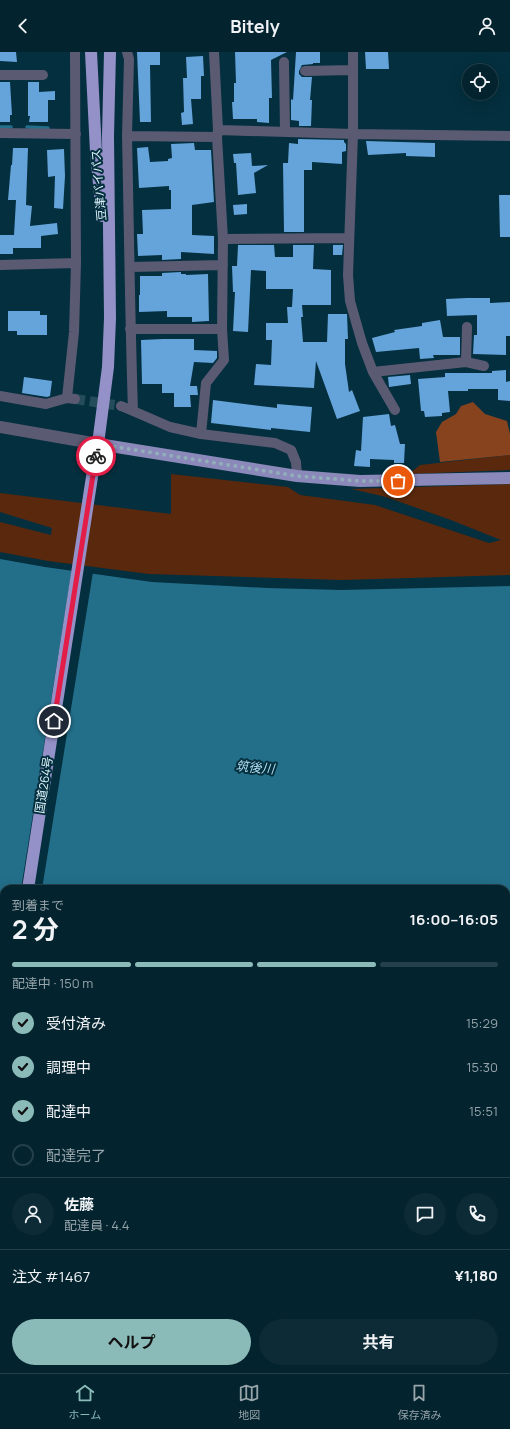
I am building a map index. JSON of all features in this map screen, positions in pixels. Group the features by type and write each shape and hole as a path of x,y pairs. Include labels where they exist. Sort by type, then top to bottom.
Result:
{"highway":[{"name":"豆津バイパス","path":"91,52 96,152 110,318"},
{"name":"豆津バイパス","path":"98,444 108,367 110,318 108,136 110,52"},
{"name":"国道264号","path":"29,885 98,444"}],"main road":[{"path":"98,444 297,476 360,481 510,478"}],"street":[{"path":"0,396 46,404 71,398 76,263 75,52"},
{"path":"127,52 129,60 127,136 133,412"},
{"path":"201,434 206,383 224,360 222,329 223,238 214,52"},
{"path":"353,52 353,134 348,275 350,301 362,343 373,372 395,410"},
{"path":"284,62 285,132"},
{"path":"305,71 353,70"},
{"path":"0,75 43,74"},
{"path":"127,136 285,132 510,136"},
{"path":"0,133 76,134"},
{"path":"223,238 349,238"},
{"path":"0,264 76,263"},
{"path":"130,267 223,265"},
{"path":"466,362 467,327"},
{"path":"130,329 222,329"},
{"path":"373,372 466,362 484,366"},
{"path":"121,406 170,427 201,434 275,443 291,450 296,462 297,476"},
{"path":"0,427 98,444"}],"shaded area":[{"path":"473,402 485,414 507,421 510,434 510,455 440,462 436,432 442,422 456,414 461,406"},
{"path":"510,455 510,470 409,474 420,465"},
{"path":"171,474 288,487 300,495 375,505 489,543 501,540 451,520 386,497 352,489 510,484 510,575 342,580 149,574 48,561 0,552 0,522 51,535 52,528 0,512 0,493 171,514"}],"water":[{"name":"筑後川","path":"0,559 152,582 341,590 510,586 510,885 0,885"}],"pier":[{"path":"72,569 93,572 43,885 22,885"}],"building":[{"path":"0,52 16,52 17,62 0,61"},
{"path":"137,52 160,52 160,65 150,65 151,122 140,122"},
{"path":"235,52 287,52 271,60 272,98 269,98 269,123 257,122 257,119 233,119 232,102 234,102 234,83 236,83"},
{"path":"296,52 320,52 320,63 302,65 299,71 299,74 302,77 312,77 310,100 312,100 311,126 299,126 299,121 291,120 291,99 293,100"},
{"path":"365,52 388,52 389,69 366,69"},
{"path":"203,56 204,76 201,76 201,99 191,99 193,124 182,125 181,113 184,112 183,78 187,78 186,57"},
{"path":"0,82 10,82 12,115 10,115 10,122 0,122"},
{"path":"28,82 39,82 39,92 55,91 55,100 48,100 48,122 29,122"},
{"path":"298,139 344,140 346,144 346,151 342,152 342,164 312,162 312,170 304,170 304,232 284,232 283,163 288,163 289,143 298,144"},
{"path":"366,141 435,143 435,157 406,156 406,153 368,155"},
{"path":"194,143 195,150 211,150 214,202 192,205 192,235 214,236 214,254 181,252 181,259 162,260 162,255 138,256 137,234 143,234 142,210 171,209 171,190 169,190 169,186 139,188 137,148 148,147 150,162 168,161 168,159 172,158 171,144"},
{"path":"13,148 28,148 26,205 32,206 30,226 57,223 58,234 41,236 41,248 13,248 13,254 0,254 0,235 14,235 16,200 8,200"},
{"path":"64,149 65,176 63,209 54,208 55,176 48,177 47,150"},
{"path":"251,153 252,166 268,165 254,173 256,193 238,195 236,163 234,163 233,154"},
{"path":"499,195 510,195 510,237 500,237"},
{"path":"247,204 247,214 234,215 233,205"},
{"path":"238,245 274,245 275,257 293,257 293,245 314,245 313,269 331,270 331,305 302,305 303,317 301,317 303,342 327,342 328,314 347,314 348,339 345,339 345,364 349,392 352,390 360,411 337,419 316,361 314,388 254,385 256,364 271,365 272,340 266,340 266,323 288,323 287,307 292,307 293,289 266,289 266,271 251,270 248,332 233,331 235,292 233,292 232,266 237,266"},
{"path":"333,245 343,245 342,255 333,255"},
{"path":"181,272 181,274 186,275 208,274 209,321 192,322 192,317 167,317 167,311 139,312 140,276 162,276 162,273"},
{"path":"490,298 490,303 510,302 510,336 506,336 506,355 473,354 474,335 477,335 477,315 447,316 446,299"},
{"path":"8,311 40,311 40,315 47,315 47,335 17,335 17,331 8,331"},
{"path":"440,320 443,337 460,337 460,355 433,355 434,358 420,359 419,348 376,352 372,338 395,332 394,330 422,326 422,323"},
{"path":"194,339 194,350 217,351 217,358 213,363 194,362 190,386 197,386 198,395 190,395 191,407 174,407 174,393 162,393 162,384 142,384 141,340"},
{"path":"506,370 506,382 510,381 510,401 498,400 498,389 448,391 450,412 442,413 442,416 425,417 424,411 421,411 418,379 445,377 445,373 492,373 492,371"},
{"path":"410,375 411,384 389,387 388,377"},
{"path":"24,377 52,381 50,396 47,397 22,393"},
{"path":"213,400 277,408 277,404 312,407 310,432 271,428 271,430 211,423"},
{"path":"389,414 391,426 395,425 400,444 405,444 404,463 394,463 394,460 370,459 370,467 354,466 356,450 361,451 363,417"}],"waterway":[{"path":"0,127 11,127"},
{"path":"27,127 48,128"}],"tunnel":[{"path":"75,399 121,406"}],"way so far":[{"path":"96,456 98,444 297,476 360,481 398,481"}],"route":[{"path":"54,721 96,456"}]}
